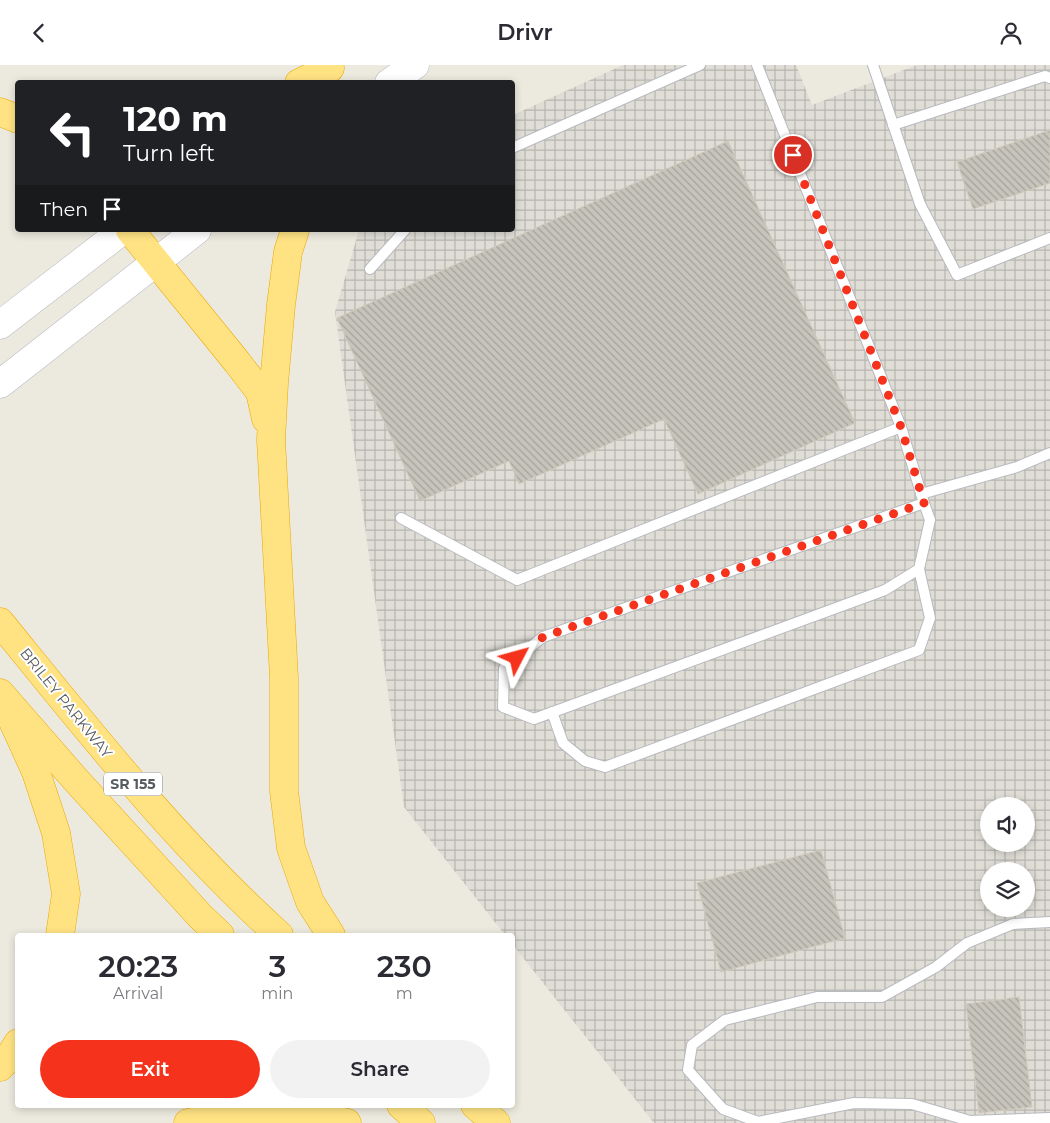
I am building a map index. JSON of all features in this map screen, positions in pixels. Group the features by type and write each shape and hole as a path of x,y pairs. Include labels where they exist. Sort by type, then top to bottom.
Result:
{"highway":[{"path":"306,80 326,72"},
{"path":"0,112 15,118"},
{"path":"132,232 260,392 271,439"},
{"path":"294,232 288,252 281,305 271,439 284,678 285,801 291,848 310,902 330,933"},
{"name":"BRILEY PARKWAY","path":"0,622 125,776 242,902 277,933"},
{"path":"1,694 36,773 56,833 66,894 60,933"},
{"name":"SR 155","path":"1,694 180,895 218,933"},
{"path":"0,1067 15,1048"},
{"path":"404,1108 421,1123"},
{"path":"478,1108 496,1123"},
{"path":"188,1123 203,1120 259,1116 310,1115 348,1123"}],"main road":[{"path":"393,80 415,65"},
{"path":"0,325 120,232"},
{"path":"0,384 194,232"}],"lane":[{"path":"515,147 700,65"},
{"path":"552,712 563,743 585,761 605,767 919,650 930,618 919,569 930,520 901,427 757,65"},
{"path":"873,65 920,204 957,275 1050,238"},
{"path":"893,125 1045,76 1050,78"},
{"path":"370,269 402,232"},
{"path":"401,518 518,580 901,427"},
{"path":"919,569 885,590 534,719 502,707 504,668 543,637 922,498 1017,467 1050,453"},
{"path":"1050,922 1013,924 967,943 936,967 882,997 817,997 725,1020 692,1045 688,1070 723,1109 758,1122 854,1103 912,1104 970,1121 1050,1118"}],"shaded area":[{"path":"623,65 796,65 812,105 917,65 1050,65 1050,1123 654,1123 515,948 515,933 503,933 404,807 335,312 358,232 515,232 515,114"}],"building":[{"path":"1050,130 1050,183 973,209 957,162"},
{"path":"728,141 855,423 698,494 664,419 519,484 509,461 420,501 337,318"},
{"path":"821,850 845,938 721,972 697,883"},
{"path":"1019,997 1032,1107 979,1113 966,1004"}],"route":[{"path":"517,658 543,637 924,503 901,427 793,155"}]}
